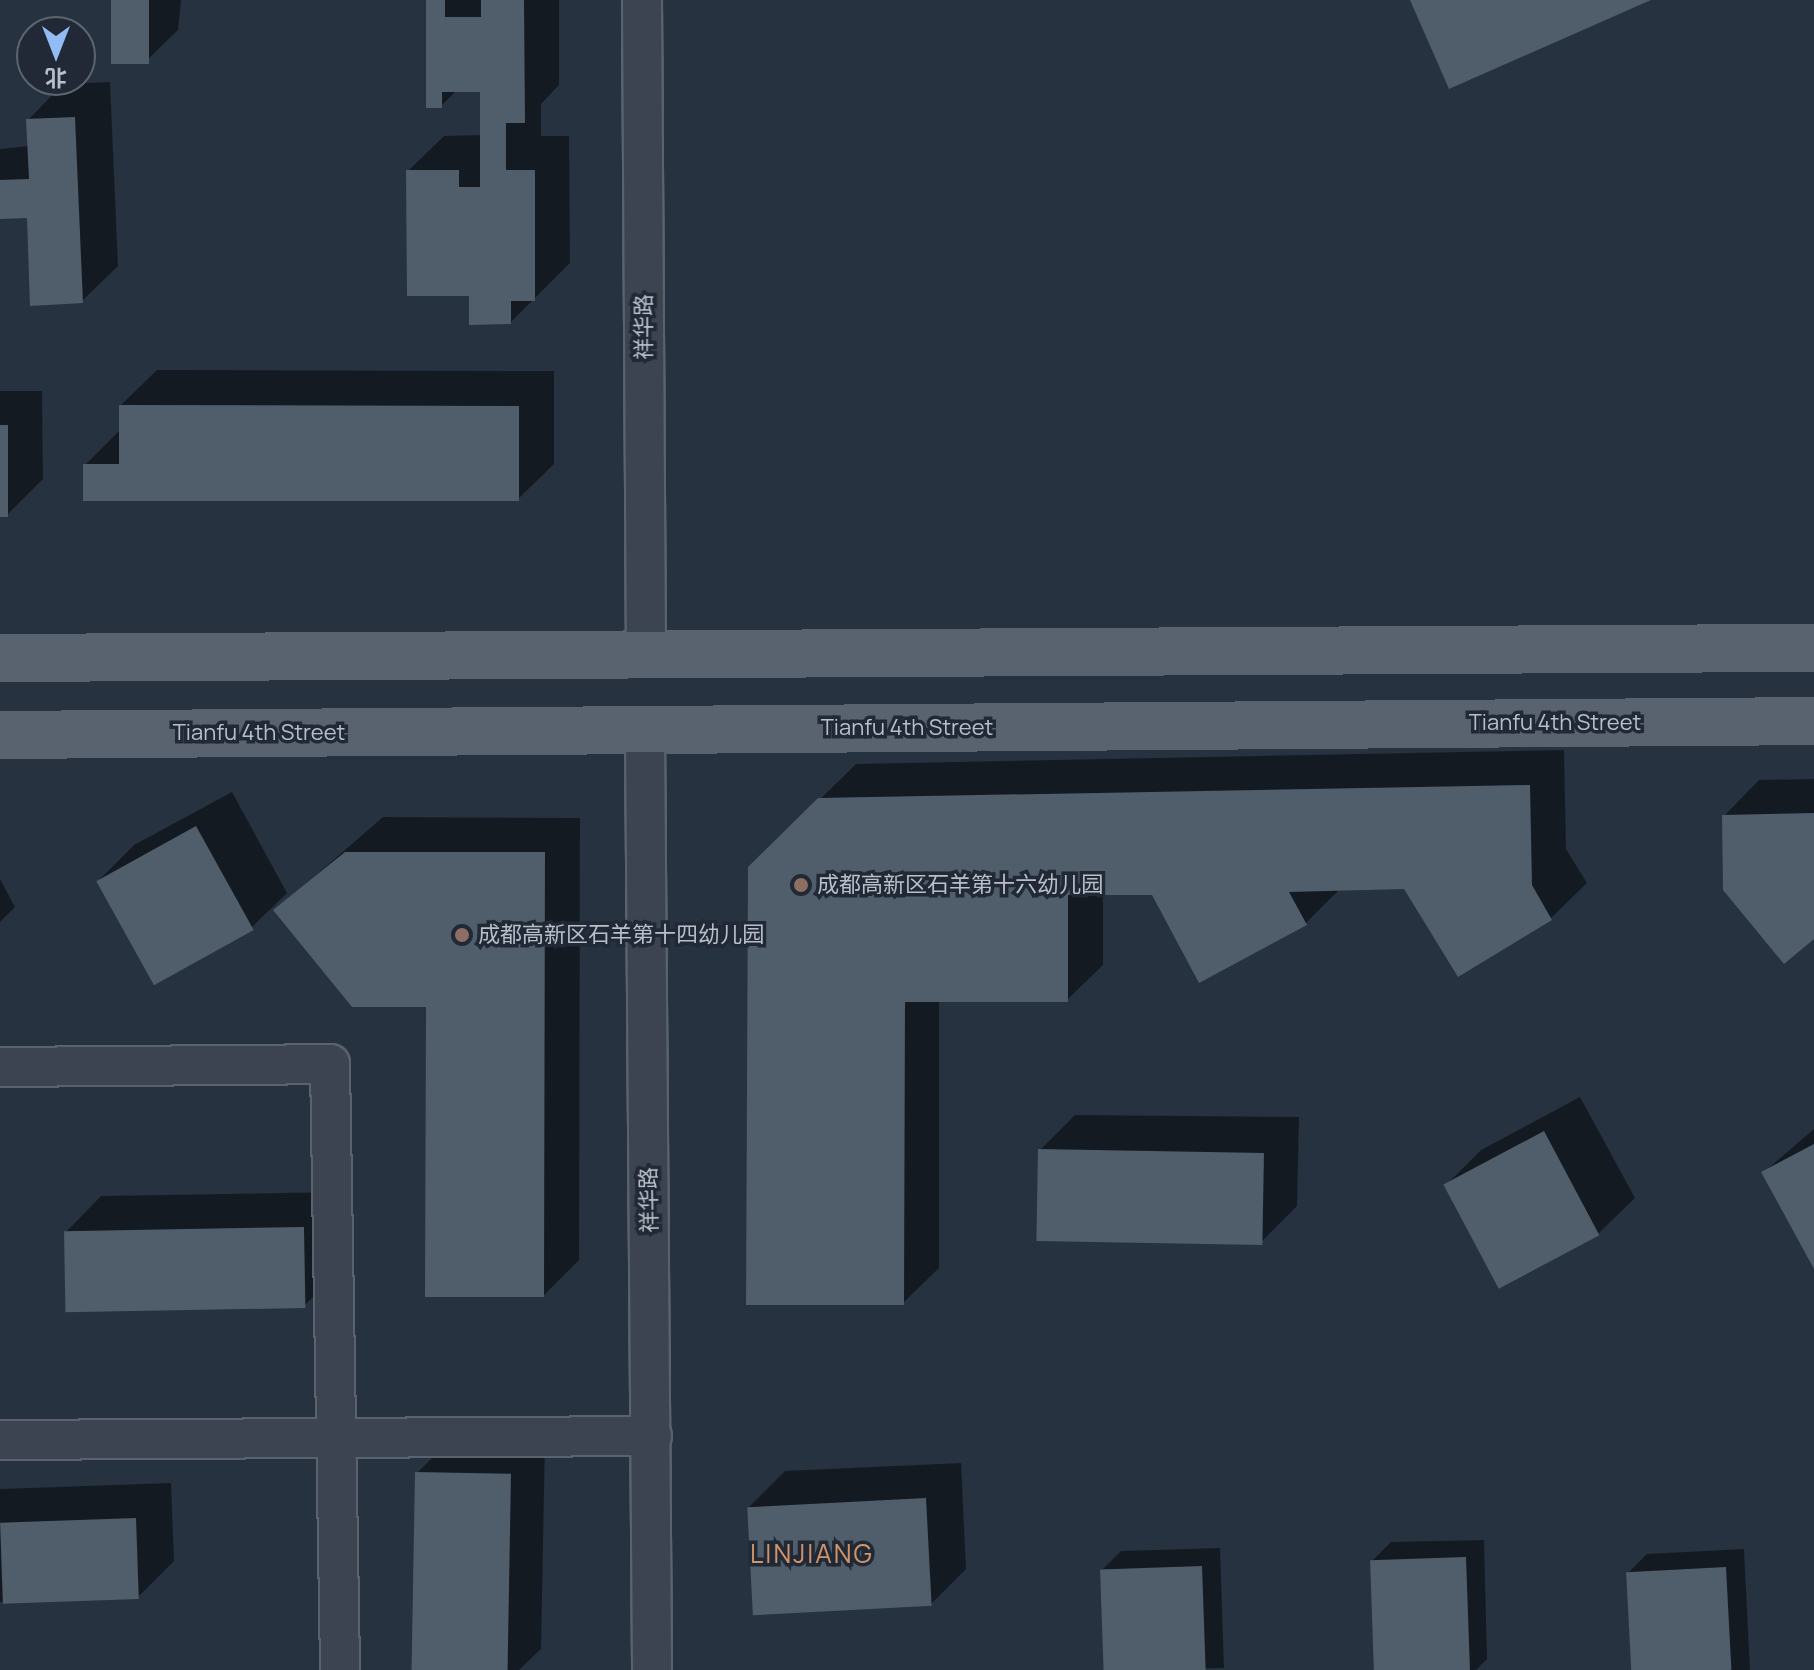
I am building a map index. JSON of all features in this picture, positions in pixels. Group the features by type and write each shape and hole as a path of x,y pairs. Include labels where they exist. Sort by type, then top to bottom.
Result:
{"main road":[{"path":"0,658 1814,648"},
{"name":"Tianfu 4th Street","path":"0,735 1814,721"}],"street":[{"name":"祥华路","path":"642,0 646,653"},
{"name":"祥华路","path":"645,731 652,1670"},
{"path":"0,1067 330,1064 340,1670"},
{"path":"0,1440 652,1436"}],"building":[{"path":"111,0 149,0 149,64 111,64"},
{"path":"426,0 445,0 445,17 481,17 481,0 524,0 525,123 506,123 506,170 535,170 535,301 511,301 511,324 469,325 469,296 407,296 406,170 459,170 459,187 480,187 480,92 442,92 442,108 426,108"},
{"path":"1410,0 1651,0 1449,89"},
{"path":"75,117 83,303 30,306 27,218 0,219 0,180 29,179 26,119"},
{"path":"119,405 519,406 519,501 83,501 83,464 119,464"},
{"path":"0,425 8,425 8,517 0,517"},
{"path":"1530,785 1532,885 1552,920 1458,977 1404,889 1289,892 1307,925 1199,983 1152,895 1068,895 1068,1002 905,1002 904,1305 746,1305 748,867 818,798"},
{"path":"1814,813 1814,939 1784,964 1723,890 1722,815"},
{"path":"196,826 254,930 154,985 96,881"},
{"path":"345,852 545,852 544,1297 425,1297 426,1007 352,1007 273,910"},
{"path":"1544,1131 1599,1235 1499,1289 1443,1185"},
{"path":"1814,1144 1814,1269 1761,1172"},
{"path":"1038,1149 1264,1153 1262,1245 1036,1241"},
{"path":"304,1227 305,1308 65,1312 64,1231"},
{"path":"415,1472 511,1474 508,1670 412,1670"},
{"path":"926,1498 932,1606 753,1615 747,1507"},
{"path":"136,1518 139,1599 3,1604 0,1523"},
{"path":"1466,1557 1470,1670 1374,1670 1370,1560"},
{"path":"1202,1566 1206,1670 1104,1670 1100,1570"},
{"path":"1726,1567 1731,1670 1631,1670 1626,1572"}],"place":[{"name":"成都高新区石羊第十六幼儿园","path":"801,885"},
{"name":"成都高新区石羊第十四幼儿园","path":"462,935"}],"district":[{"name":"LINJIANG","path":"812,1554"}]}
